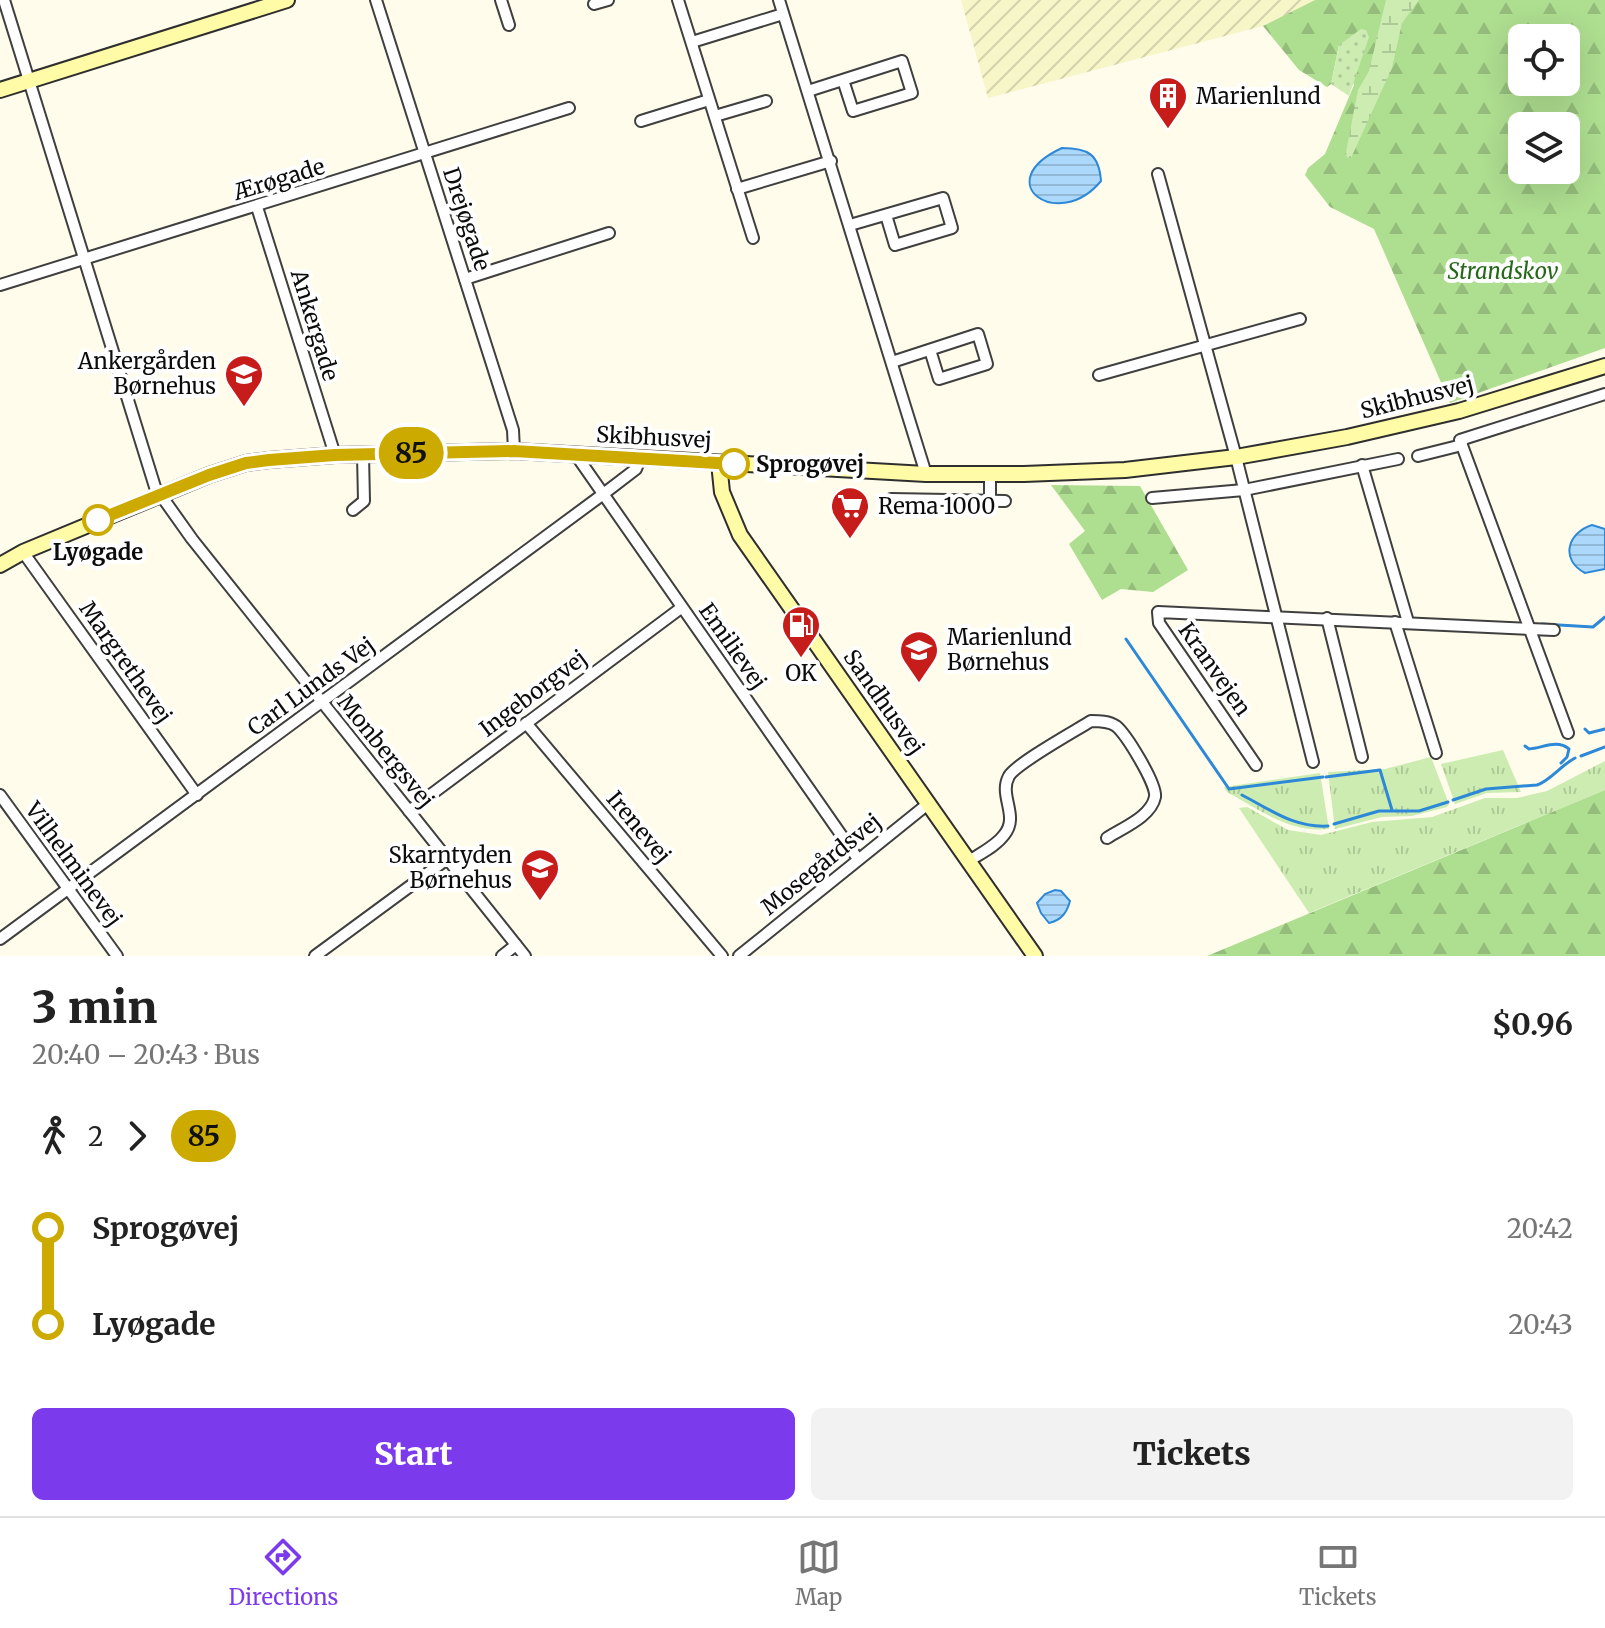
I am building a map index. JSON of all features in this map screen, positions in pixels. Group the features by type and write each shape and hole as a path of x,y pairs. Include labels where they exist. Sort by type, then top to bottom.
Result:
{"street":[{"path":"4,0 159,495"},
{"path":"0,90 287,0"},
{"name":"Drejøgade","path":"376,0 513,430 514,451"},
{"path":"501,0 509,25"},
{"path":"594,4 608,0"},
{"path":"678,0 753,238"},
{"path":"779,0 926,474"},
{"path":"692,42 783,14"},
{"path":"808,91 902,61 912,93 853,111 843,80"},
{"path":"641,121 709,100"},
{"path":"715,116 766,101"},
{"name":"Ærøgade","path":"0,285 569,108"},
{"path":"737,189 831,161"},
{"path":"1158,174 1236,457 1313,762"},
{"path":"850,225 943,198 952,228 895,245 886,215"},
{"name":"Ankergade","path":"257,207 335,455"},
{"path":"465,279 609,233"},
{"path":"1099,375 1300,319"},
{"path":"892,362 978,334 987,364 939,379 930,350"},
{"name":"Skibhusvej","path":"0,565 23,552 159,495 246,463 335,455 514,451 926,474 1125,470 1236,457 1347,437 1459,411 1605,366"},
{"path":"1568,733 1460,440 1605,394"},
{"path":"1418,456 1462,445"},
{"path":"353,510 364,501 363,455"},
{"name":"Emilievej","path":"576,455 858,859"},
{"name":"Carl Lunds Vej","path":"0,939 602,495 636,469 640,459"},
{"path":"1152,498 1244,490 1398,459"},
{"name":"Sandhusvej","path":"719,463 722,492 740,535 1035,956"},
{"path":"1362,465 1408,622"},
{"path":"990,474 990,501"},
{"name":"Monbergsvej","path":"159,495 525,956"},
{"path":"891,499 1005,501"},
{"name":"Margrethevej","path":"23,552 197,795"},
{"name":"Ingeborgvej","path":"409,811 681,608"},
{"name":"Kranvejen","path":"1256,765 1159,623 1158,612 1554,630"},
{"path":"1327,618 1362,757"},
{"path":"1395,622 1436,753"},
{"path":"969,861 1003,838 1008,830 1011,819 1005,790 1012,772 1091,721 1102,720 1116,726 1153,783 1155,796 1144,814 1108,838"},
{"name":"Irenevej","path":"526,723 722,956"},
{"name":"Vilhelminevej","path":"0,795 117,956"},
{"name":"Mosegårdsvej","path":"739,956 929,803"},
{"path":"315,956 447,859"},
{"path":"502,956 516,945"}],"green space":[{"path":"961,0 1315,0 1263,26 988,98"},
{"name":"Strandskov","path":"1315,0 1605,0 1605,348 1450,403 1374,229 1330,207 1305,175 1308,168 1325,154 1354,85 1339,45 1331,84 1327,87 1299,70 1263,26"},
{"path":"1386,0 1419,0 1402,23 1392,68 1351,158 1347,157 1346,152 1358,90 1369,71"},
{"path":"1361,29 1366,30 1369,37 1349,96 1331,84 1339,45"},
{"path":"1051,485 1140,486 1188,570 1153,592 1121,589 1102,600 1069,544 1085,531"},
{"path":"1503,750 1521,792 1487,793 1455,804 1441,764"},
{"path":"1431,757 1449,804 1447,807 1412,816 1382,817 1335,829 1328,772 1385,769"},
{"path":"1605,761 1605,790 1309,913 1239,808 1247,807 1288,830 1321,835 1372,822 1432,817 1485,798 1517,798 1547,791"},
{"path":"1320,773 1329,829 1288,824 1227,792 1224,787"},
{"path":"1605,790 1605,956 1207,956"}],"water":[{"path":"1062,148 1079,149 1090,154 1098,164 1101,181 1084,196 1066,203 1050,202 1038,197 1030,187 1031,175 1041,161"},
{"path":"1592,525 1605,529 1605,569 1585,573 1572,561 1570,547 1577,534"},
{"path":"1061,891 1070,901 1063,915 1049,923 1037,903 1045,894"}],"waterway":[{"path":"1542,624 1593,627 1605,617"},
{"path":"1126,639 1229,789 1323,777"},
{"path":"1585,729 1589,733 1605,729"},
{"path":"1525,746 1529,749 1555,744 1564,746 1569,749 1561,763"},
{"path":"1581,756 1605,747"},
{"path":"1453,800 1486,789 1537,785 1575,758"},
{"path":"1326,777 1380,770 1392,810"},
{"path":"1242,795 1293,821 1328,826"},
{"path":"1334,824 1379,811 1419,811 1448,802"}],"bus line":[{"name":"85","path":"98,520 209,475 246,463 269,460 335,455 514,451 734,464"}],"place":[{"name":"Marienlund","path":"1168,130"},
{"name":"Ankergården Børnehus","path":"244,408"},
{"name":"Sprogøvej","path":"734,464"},
{"name":"Lyøgade","path":"98,520"},
{"name":"Rema 1000","path":"850,540"},
{"name":"OK","path":"801,659"},
{"name":"Marienlund Børnehus","path":"919,684"},
{"name":"Skarntyden Børnehus","path":"540,902"}]}
